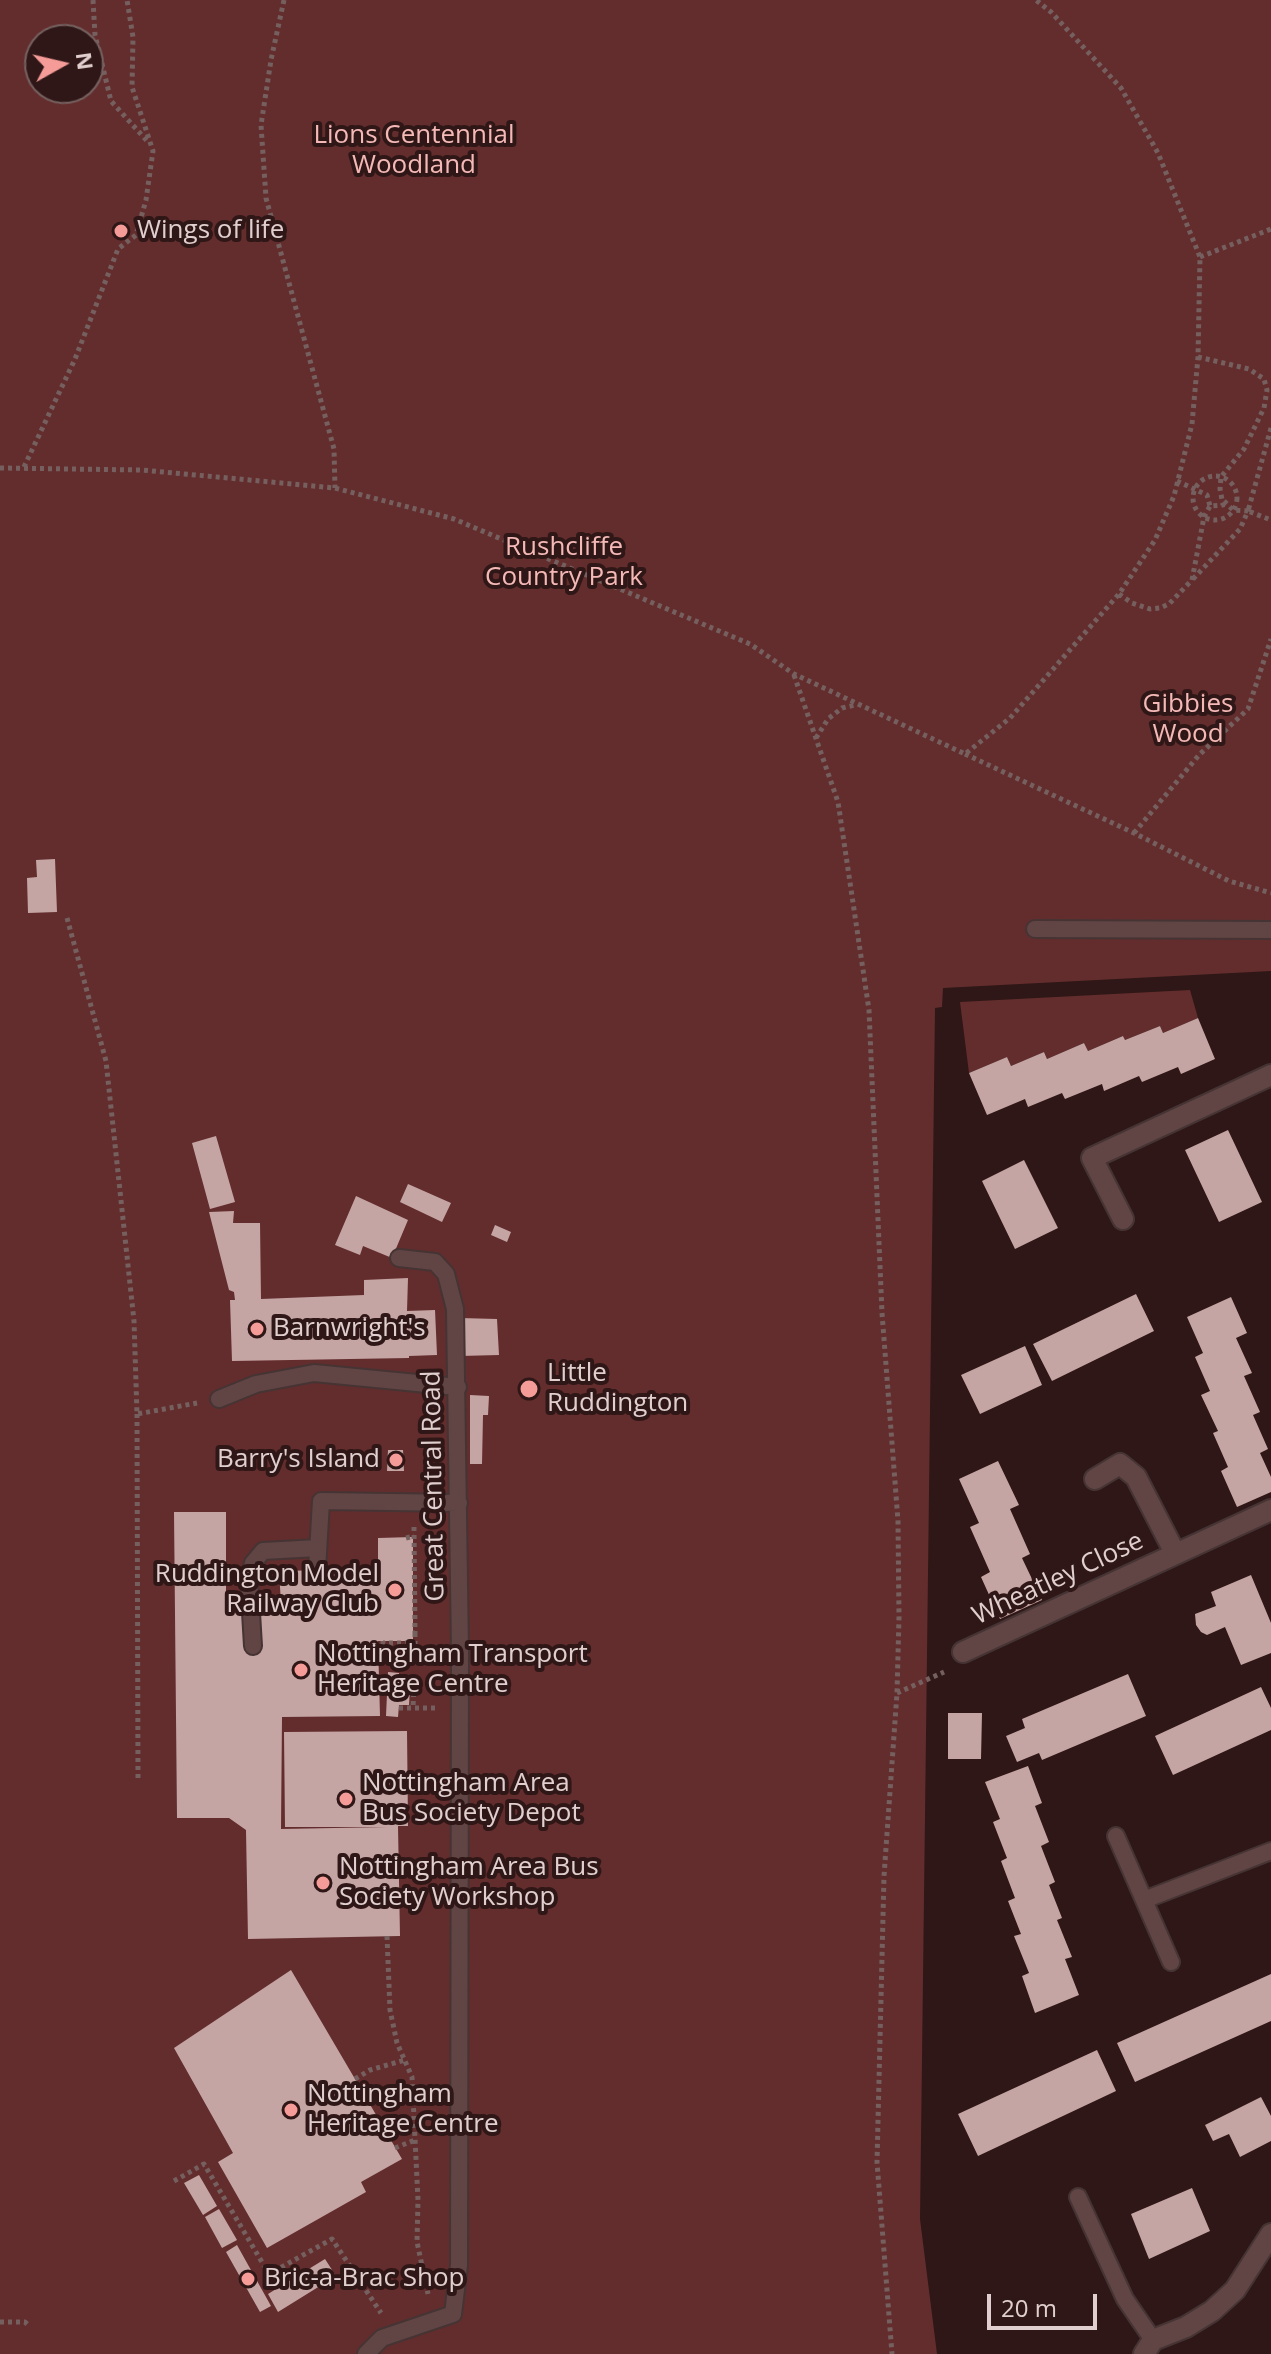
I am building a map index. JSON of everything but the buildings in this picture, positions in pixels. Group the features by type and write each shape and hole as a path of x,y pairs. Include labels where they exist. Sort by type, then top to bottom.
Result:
{"street":[{"path":"1123,1219 1092,1158 1271,1075"},
{"name":"Wheatley Close","path":"1095,1479 1120,1464 1136,1477 1175,1553"},
{"name":"Wheatley Close","path":"963,1652 1271,1510"},
{"path":"1148,2347 1212,2311 1235,2290 1271,2238"}],"lane":[{"path":"1035,929 1271,930"},
{"name":"Great Central Road","path":"399,1258 435,1262 446,1274 455,1309 458,1387 461,1709 459,2265 453,2314 435,2320"},
{"path":"219,1399 256,1384 314,1373 458,1387"},
{"path":"317,1570 321,1501 459,1503"},
{"path":"253,1646 249,1579 253,1563 263,1551 318,1548"},
{"path":"1116,1836 1171,1962"},
{"path":"1144,1900 1271,1851"},
{"path":"1078,2197 1148,2347"},
{"path":"366,2354 382,2338 435,2320"}],"path":[{"path":"93,0 95,35 111,101 151,145"},
{"path":"24,467 75,359 118,249 136,235 146,200 153,151 132,87 133,37 127,0"},
{"path":"284,0 261,125 266,198 334,449 335,488"},
{"path":"965,754 1010,718 1119,594 1155,540 1178,484 1192,424 1198,357 1200,257 1158,153 1121,88 1051,12 1036,0"},
{"path":"1200,257 1271,229"},
{"path":"1198,357 1249,369 1271,385"},
{"path":"1264,379 1267,390 1264,408 1244,449 1221,477 1221,491 1224,501 1233,510 1248,511 1271,520"},
{"path":"1119,594 1132,603 1150,609 1169,604 1240,529 1271,428"},
{"path":"0,468 142,470 335,488 454,519 750,644 794,674 856,705 1134,833 1229,881 1271,893"},
{"path":"1210,477 1221,477 1235,489 1237,501 1233,510 1220,520 1204,517 1194,503 1195,490 1210,477"},
{"path":"1178,484 1177,480 1207,495 1221,491"},
{"path":"1192,580 1204,517 1210,506 1207,495"},
{"path":"1210,506 1219,506 1224,501"},
{"path":"1134,833 1199,755 1248,709 1271,639"},
{"path":"794,674 838,802 869,1010 882,1313 898,1521 897,1693 884,1876 877,2162 892,2354"},
{"path":"816,738 828,719 842,708 856,705"},
{"path":"67,918 106,1061 134,1321 138,1779"},
{"path":"137,1414 219,1399"},
{"path":"383,1641 415,1643 413,1502"},
{"path":"406,1538 414,1536"},
{"path":"897,1693 941,1675 963,1652"},
{"path":"399,1684 414,1684 413,1708"},
{"path":"399,1708 461,1709"},
{"path":"387,1936 390,2010 397,2043 412,2077 417,2242 435,2320"},
{"path":"355,2079 370,2070 405,2060"},
{"path":"395,2148 415,2140"},
{"path":"174,2181 204,2164 269,2274 332,2239 395,2334"},
{"path":"0,2322 25,2322 29,2326"}],"green space":[{"name":"Rushcliffe Country Park","path":"0,0 1271,0 1271,971 943,988 942,1007 935,1008 920,2219 937,2354 0,2354"},
{"path":"1190,990 1198,1018 1163,1033 1160,1026 1125,1040 1123,1036 1088,1051 1084,1043 1047,1059 1044,1052 1011,1066 1007,1057 969,1073 960,1002"}],"place":[{"name":"Wings of life","path":"121,231"},
{"name":"Barnwright's","path":"257,1329"},
{"name":"Little Ruddington","path":"529,1389"},
{"name":"Barry's Island","path":"396,1460"},
{"name":"Ruddington Model Railway Club","path":"395,1590"},
{"name":"Nottingham Transport Heritage Centre","path":"301,1670"},
{"name":"Nottingham Area Bus Society Depot","path":"346,1799"},
{"name":"Nottingham Area Bus Society Workshop","path":"323,1883"},
{"name":"Nottingham Heritage Centre","path":"291,2110"},
{"name":"Bric-a-Brac Shop","path":"248,2279"}],"park label":[{"name":"Lions Centennial Woodland","path":"414,151"},
{"name":"Gibbies Wood","path":"1188,720"}]}
